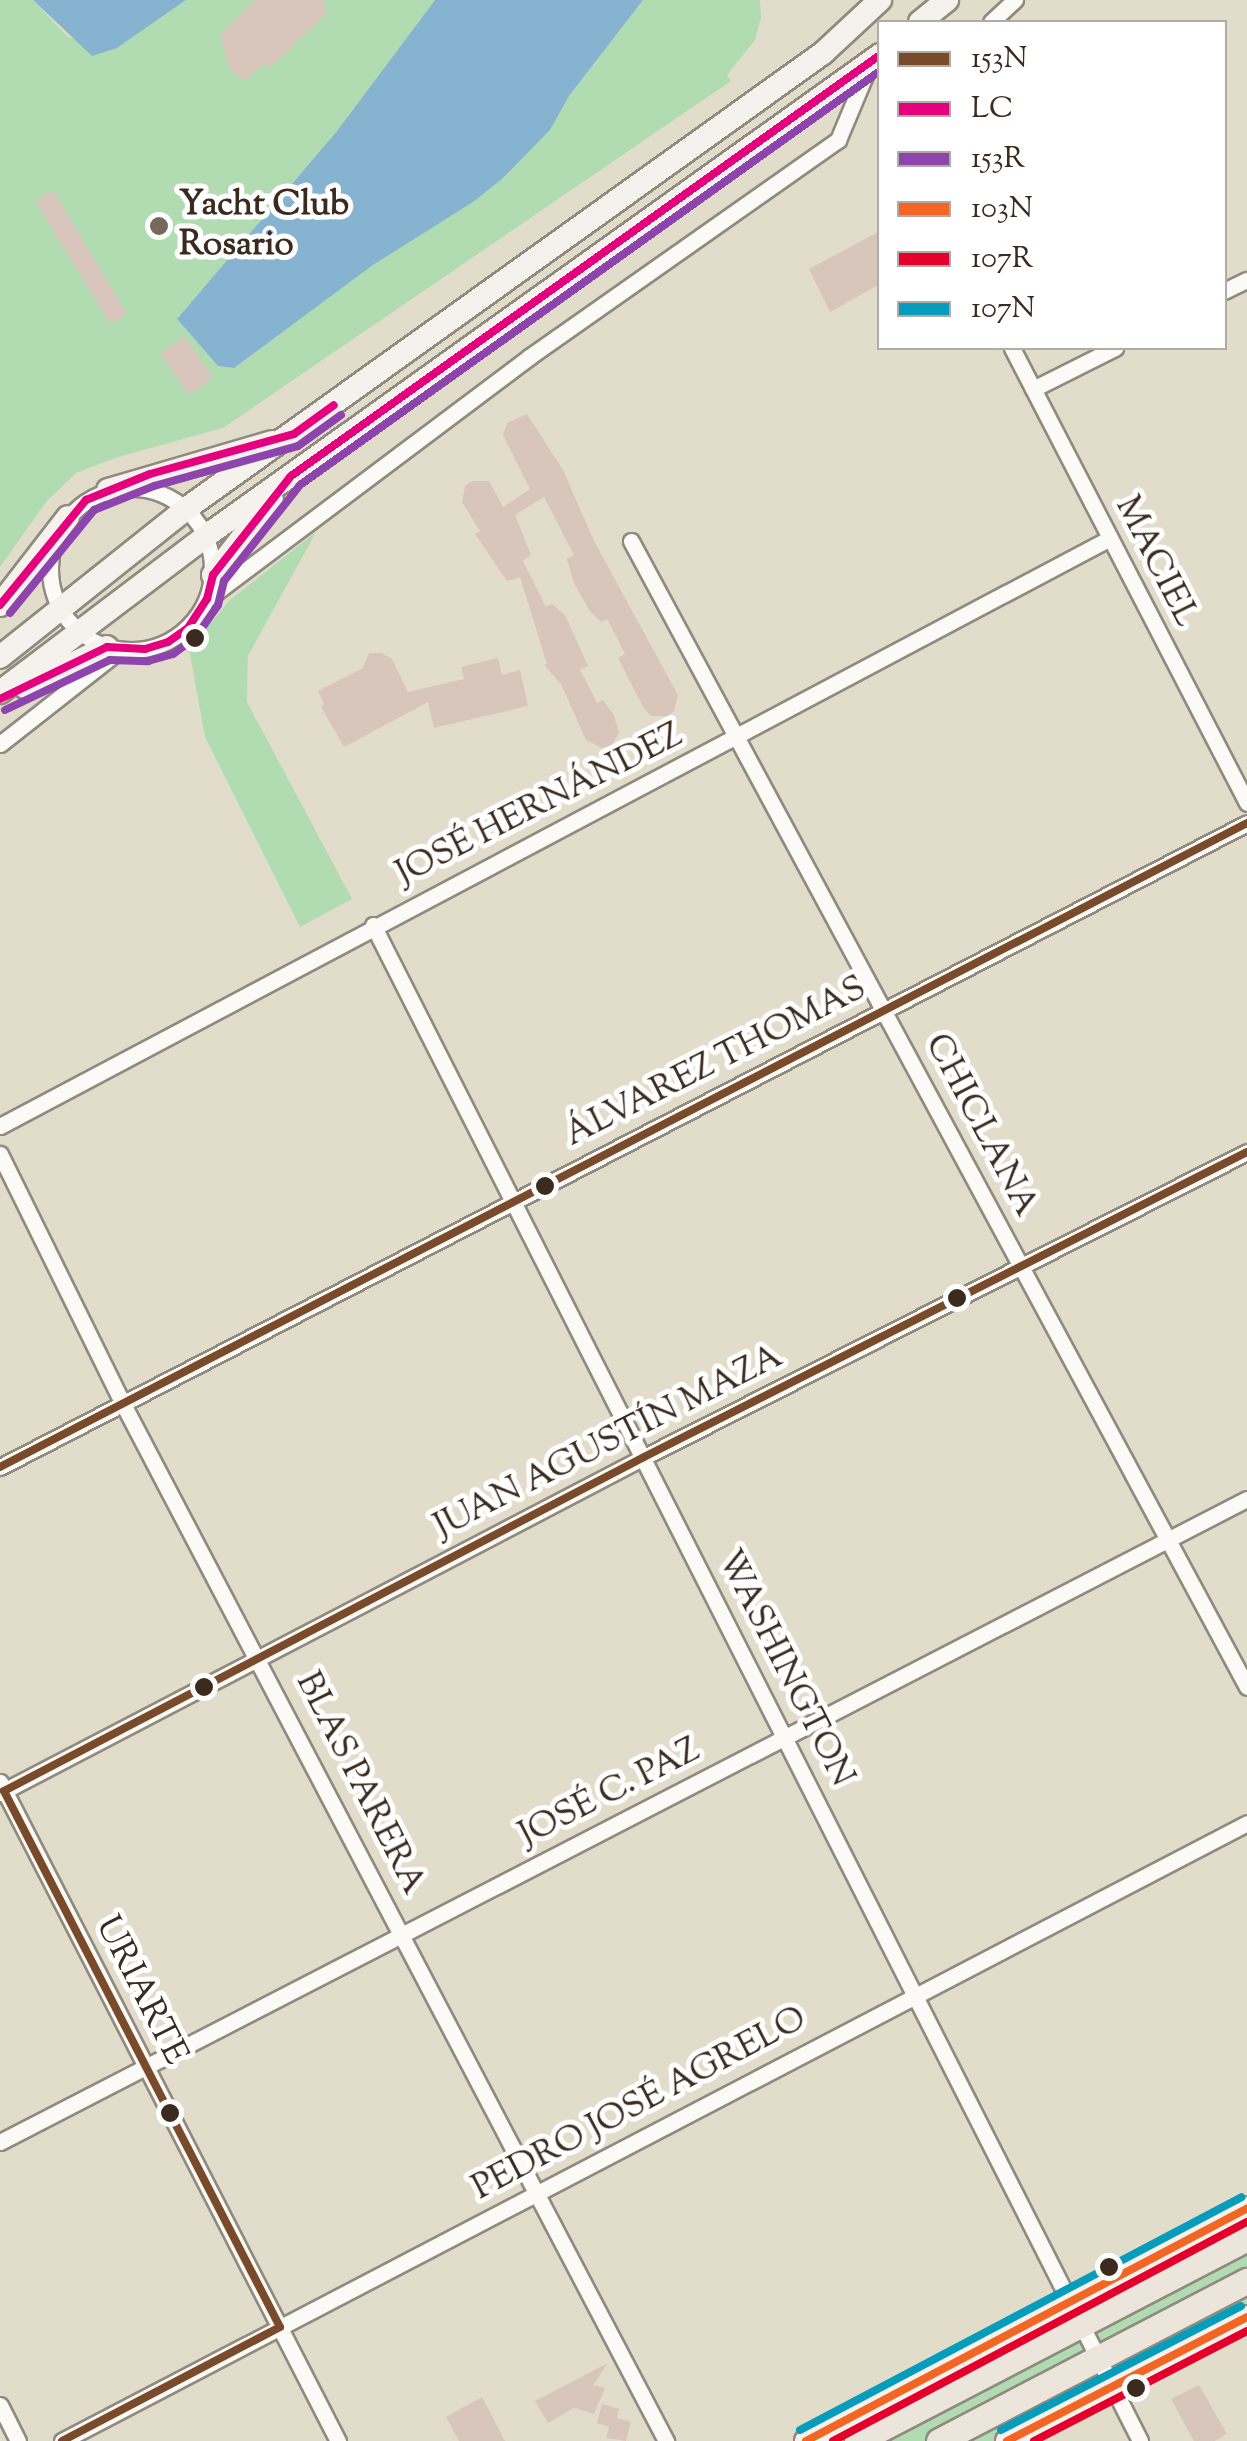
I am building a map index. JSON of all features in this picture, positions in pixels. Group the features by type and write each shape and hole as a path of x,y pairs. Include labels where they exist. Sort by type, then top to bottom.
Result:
{"main road":[{"path":"0,657 187,508 823,53 880,0"},
{"path":"923,20 949,0"},
{"path":"0,696 206,536 874,59"},
{"path":"108,490 294,434"},
{"path":"212,575 290,476"},
{"path":"0,605 68,517"},
{"path":"0,696 114,648"},
{"path":"857,2441 1247,2208"},
{"path":"806,2441 1074,2311 1247,2238"},
{"path":"940,2441 1247,2281"},
{"path":"1007,2441 1247,2317"}],"street":[{"path":"993,20 1014,0"},
{"path":"207,599 212,575 206,536 187,508 163,493 136,486 108,490 86,500 68,517 53,546 50,578 60,609 80,632 114,648 145,650 168,642 188,628 207,599 529,358 838,140 874,59"},
{"name":"MACIEL","path":"1013,350 1247,803"},
{"path":"1033,389 1111,350"},
{"name":"JOSÉ HERNÁNDEZ","path":"0,1126 1108,539"},
{"name":"CHICLANA","path":"631,541 740,737 1247,1687"},
{"path":"0,744 114,648"},
{"name":"ÁLVAREZ THOMAS","path":"0,1467 1247,823"},
{"name":"WASHINGTON","path":"374,925 1140,2441"},
{"name":"JUAN AGUSTÍN MAZA","path":"1,1788 1247,1152"},
{"name":"BLAS PARERA","path":"0,1154 123,1404 260,1658 666,2441"},
{"name":"JOSÉ C. PAZ","path":"0,2142 1247,1500"},
{"name":"URIARTE","path":"1,1788 338,2441"},
{"name":"PEDRO JOSÉ AGRELO","path":"62,2441 1247,1823"},
{"path":"0,2405 18,2441"}],"green space":[{"name":"Yacht Club Rosario","path":"0,0 33,0 68,37 117,48 186,0 435,0 337,131 177,319 218,366 234,368 373,265 473,202 502,179 550,130 569,96 643,0 760,0 761,18 755,40 727,75 731,81 223,428 76,473 46,502 0,567"},
{"path":"316,532 248,656 247,702 352,899 300,927 205,737 189,649 230,600"},
{"path":"1247,2208 1247,2317 1007,2441 806,2441"}],"water":[{"path":"33,0 186,0 117,48 92,56"},
{"path":"435,0 643,0 569,96 550,130 502,179 473,202 373,265 234,368 218,366 177,319 337,131"}],"building":[{"path":"255,0 323,0 327,13 270,67 263,65 244,81 230,69 220,35"},
{"path":"53,190 127,314 110,324 35,201"},
{"path":"877,233 877,286 830,312 809,269"},
{"path":"185,336 213,378 189,395 160,353"},
{"path":"527,414 563,470 594,541 678,695 674,711 668,716 651,716 618,658 625,654 607,619 601,622 589,610 574,583 567,559 574,555 544,497 515,515 531,555 523,561 546,607 552,604 565,615 588,666 580,670 597,703 603,700 614,715 619,733 611,746 602,748 586,740 561,684 544,665 547,664 520,577 507,581 475,534 480,531 462,502 465,486 472,481 489,481 503,507 530,489 503,435 507,423"},
{"path":"369,653 382,653 392,659 408,692 464,679 461,667 498,658 502,675 520,670 528,706 434,728 428,702 344,747 321,707 324,704 318,691 363,668"},
{"path":"608,2363 593,2385 605,2388 594,2414 574,2408 548,2423 535,2401"},
{"path":"1199,2385 1227,2434 1215,2441 1194,2441 1171,2399"},
{"path":"482,2397 505,2441 459,2441 446,2417"},
{"path":"602,2404 619,2409 617,2418 631,2422 626,2441 606,2438 609,2427 597,2423"}],"transit line":[{"name":"LC","path":"0,699 107,647 145,649 168,642 188,628 207,599 213,575 291,476 877,57"},
{"name":"153R","path":"5,710 110,660 148,661 173,654 195,638 218,605 224,581 300,485 877,73"},
{"name":"LC","path":"0,605 86,500 150,474 294,434 334,405"},
{"name":"153R","path":"10,613 94,510 154,486 298,446 341,415"},
{"name":"153N","path":"0,1467 1247,823"},
{"name":"153N","path":"62,2441 280,2327 4,1791 644,1457 1247,1152"},
{"name":"107N","path":"800,2430 1241,2197"},
{"name":"103N","path":"806,2441 1247,2208"},
{"name":"107R","path":"833,2441 1247,2222"},
{"name":"107N","path":"1001,2430 1241,2306"},
{"name":"103N","path":"1007,2441 1247,2317"},
{"name":"107R","path":"1034,2441 1247,2331"}],"place":[{"name":"Yacht Club Rosario","path":"159,226"}]}
